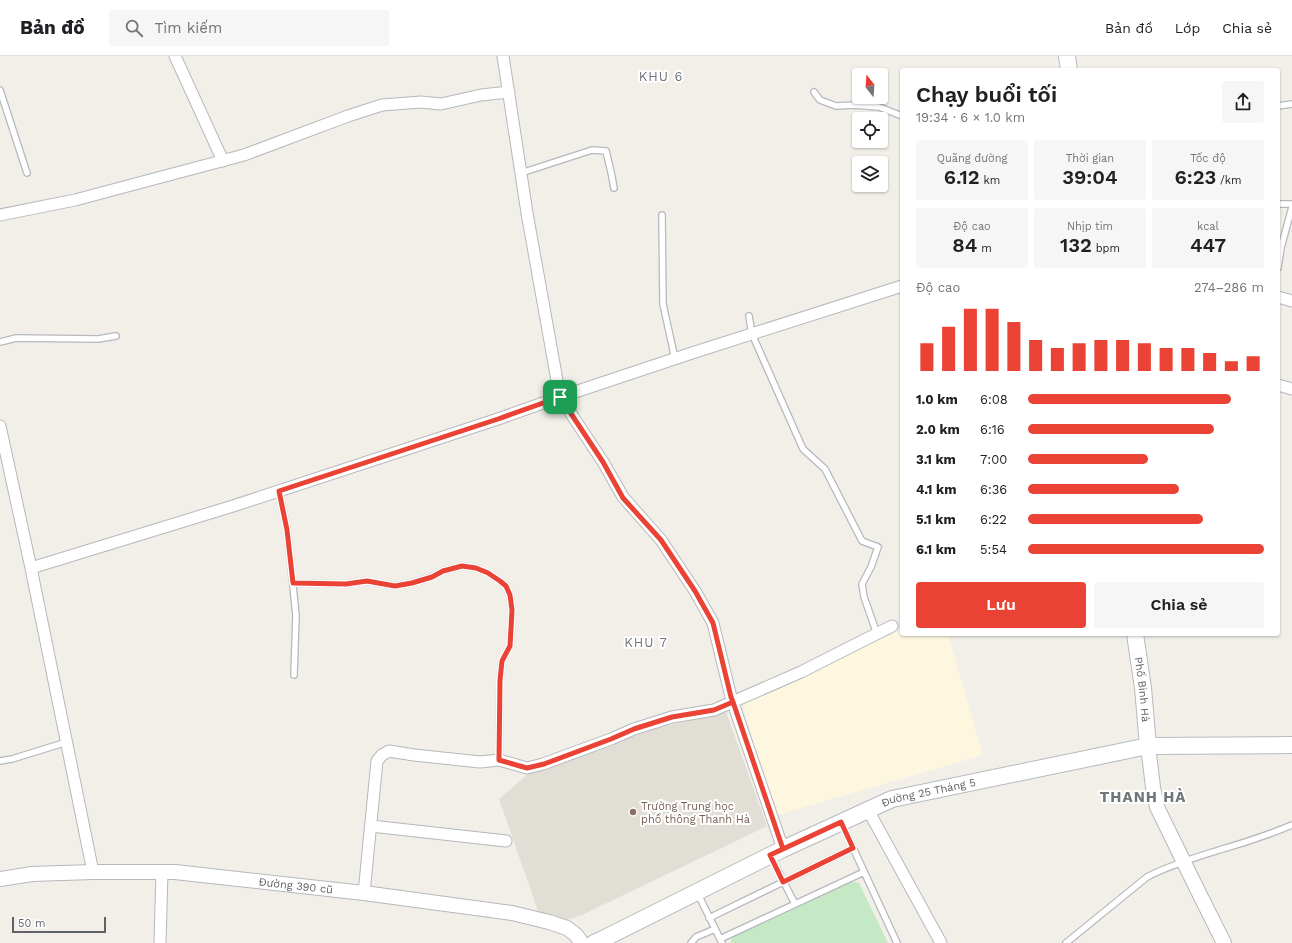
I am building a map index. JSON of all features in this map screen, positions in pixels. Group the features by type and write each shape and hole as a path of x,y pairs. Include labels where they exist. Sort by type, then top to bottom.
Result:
{"main road":[{"path":"1067,56 1069,68"},
{"name":"Phố Bình Hà","path":"1135,636 1143,688 1148,746"},
{"name":"Đường 25 Tháng 5","path":"594,943 777,852 892,798 1148,746 1292,745"}],"street":[{"path":"175,56 223,161"},
{"path":"503,56 521,173 560,397 603,462 623,498 661,540 695,591 713,623 733,702 777,852"},
{"path":"0,215 75,200 223,161 244,155 348,116 382,106 421,102 441,104 481,95 508,92"},
{"path":"31,568 279,491 675,359 900,287"},
{"path":"1280,298 1292,301"},
{"path":"1280,386 1292,389"},
{"path":"0,426 31,568 93,872"},
{"path":"364,893 377,761 382,755 389,751 480,762 499,760 527,768 544,764 634,729 672,717 714,710 801,672 892,626"},
{"path":"1148,746 1152,787 1157,807 1224,943"},
{"path":"868,810 941,943"},
{"path":"370,826 506,841"},
{"path":"160,943 162,872"},
{"name":"Đường 390 cũ","path":"0,879 32,874 175,872 364,893 512,913 567,928 576,935 582,943"}],"lane":[{"path":"0,90 27,173"},
{"path":"814,92 820,100 836,106 854,105 879,107 900,115"},
{"path":"1280,106 1292,104"},
{"path":"521,173 592,150 606,152 614,188"},
{"path":"1280,204 1292,204"},
{"path":"1280,255 1292,207"},
{"path":"662,215 664,267 663,304 675,359"},
{"path":"749,316 752,334 803,449 825,468 862,541 878,547 871,567 862,584 864,597 877,634"},
{"path":"0,342 16,338 98,339 116,336"},
{"path":"279,491 287,530 296,615 294,675"},
{"path":"293,583 346,584 367,581 395,586 412,583 432,577 443,571 462,566 476,568 488,573 506,586 510,595 512,610 510,646 502,661 500,680 499,760"},
{"path":"0,761 12,759 67,742"},
{"path":"841,822 898,943"},
{"path":"1066,943 1147,877 1160,870 1260,838 1292,826"},
{"path":"709,918 853,848"},
{"path":"777,852 783,882 795,904"},
{"path":"697,892 721,941 864,872"},
{"path":"691,943 696,937 715,929"}],"shaded area":[{"path":"900,631 900,636 949,636 983,755 774,816 742,702"},
{"name":"Trường Trung học phổ thông Thanh Hà","path":"726,712 767,826 582,915 544,928 499,799 530,772 658,728"}],"green space":[{"path":"847,883 859,883 888,943 731,943 731,939 734,936"}],"place":[{"name":"Trường Trung học phổ thông Thanh Hà","path":"633,812"}],"district":[{"name":"KHU 6","path":"661,76"},
{"name":"KHU 7","path":"646,642"},
{"name":"THANH HÀ","path":"1143,797"}],"route":[{"path":"560,397 279,491 287,530 293,583 346,584 367,581 395,586 412,583 432,577 443,571 462,566 476,568 488,573 506,586 510,595 512,610 510,646 502,661 500,680 499,760 527,768 544,764 634,729 672,717 714,710 733,702 783,849 841,822 853,848 783,882 770,855 783,849 766,800 733,702 731,697 713,623 695,591 661,540 623,498 603,462 560,397"}]}
